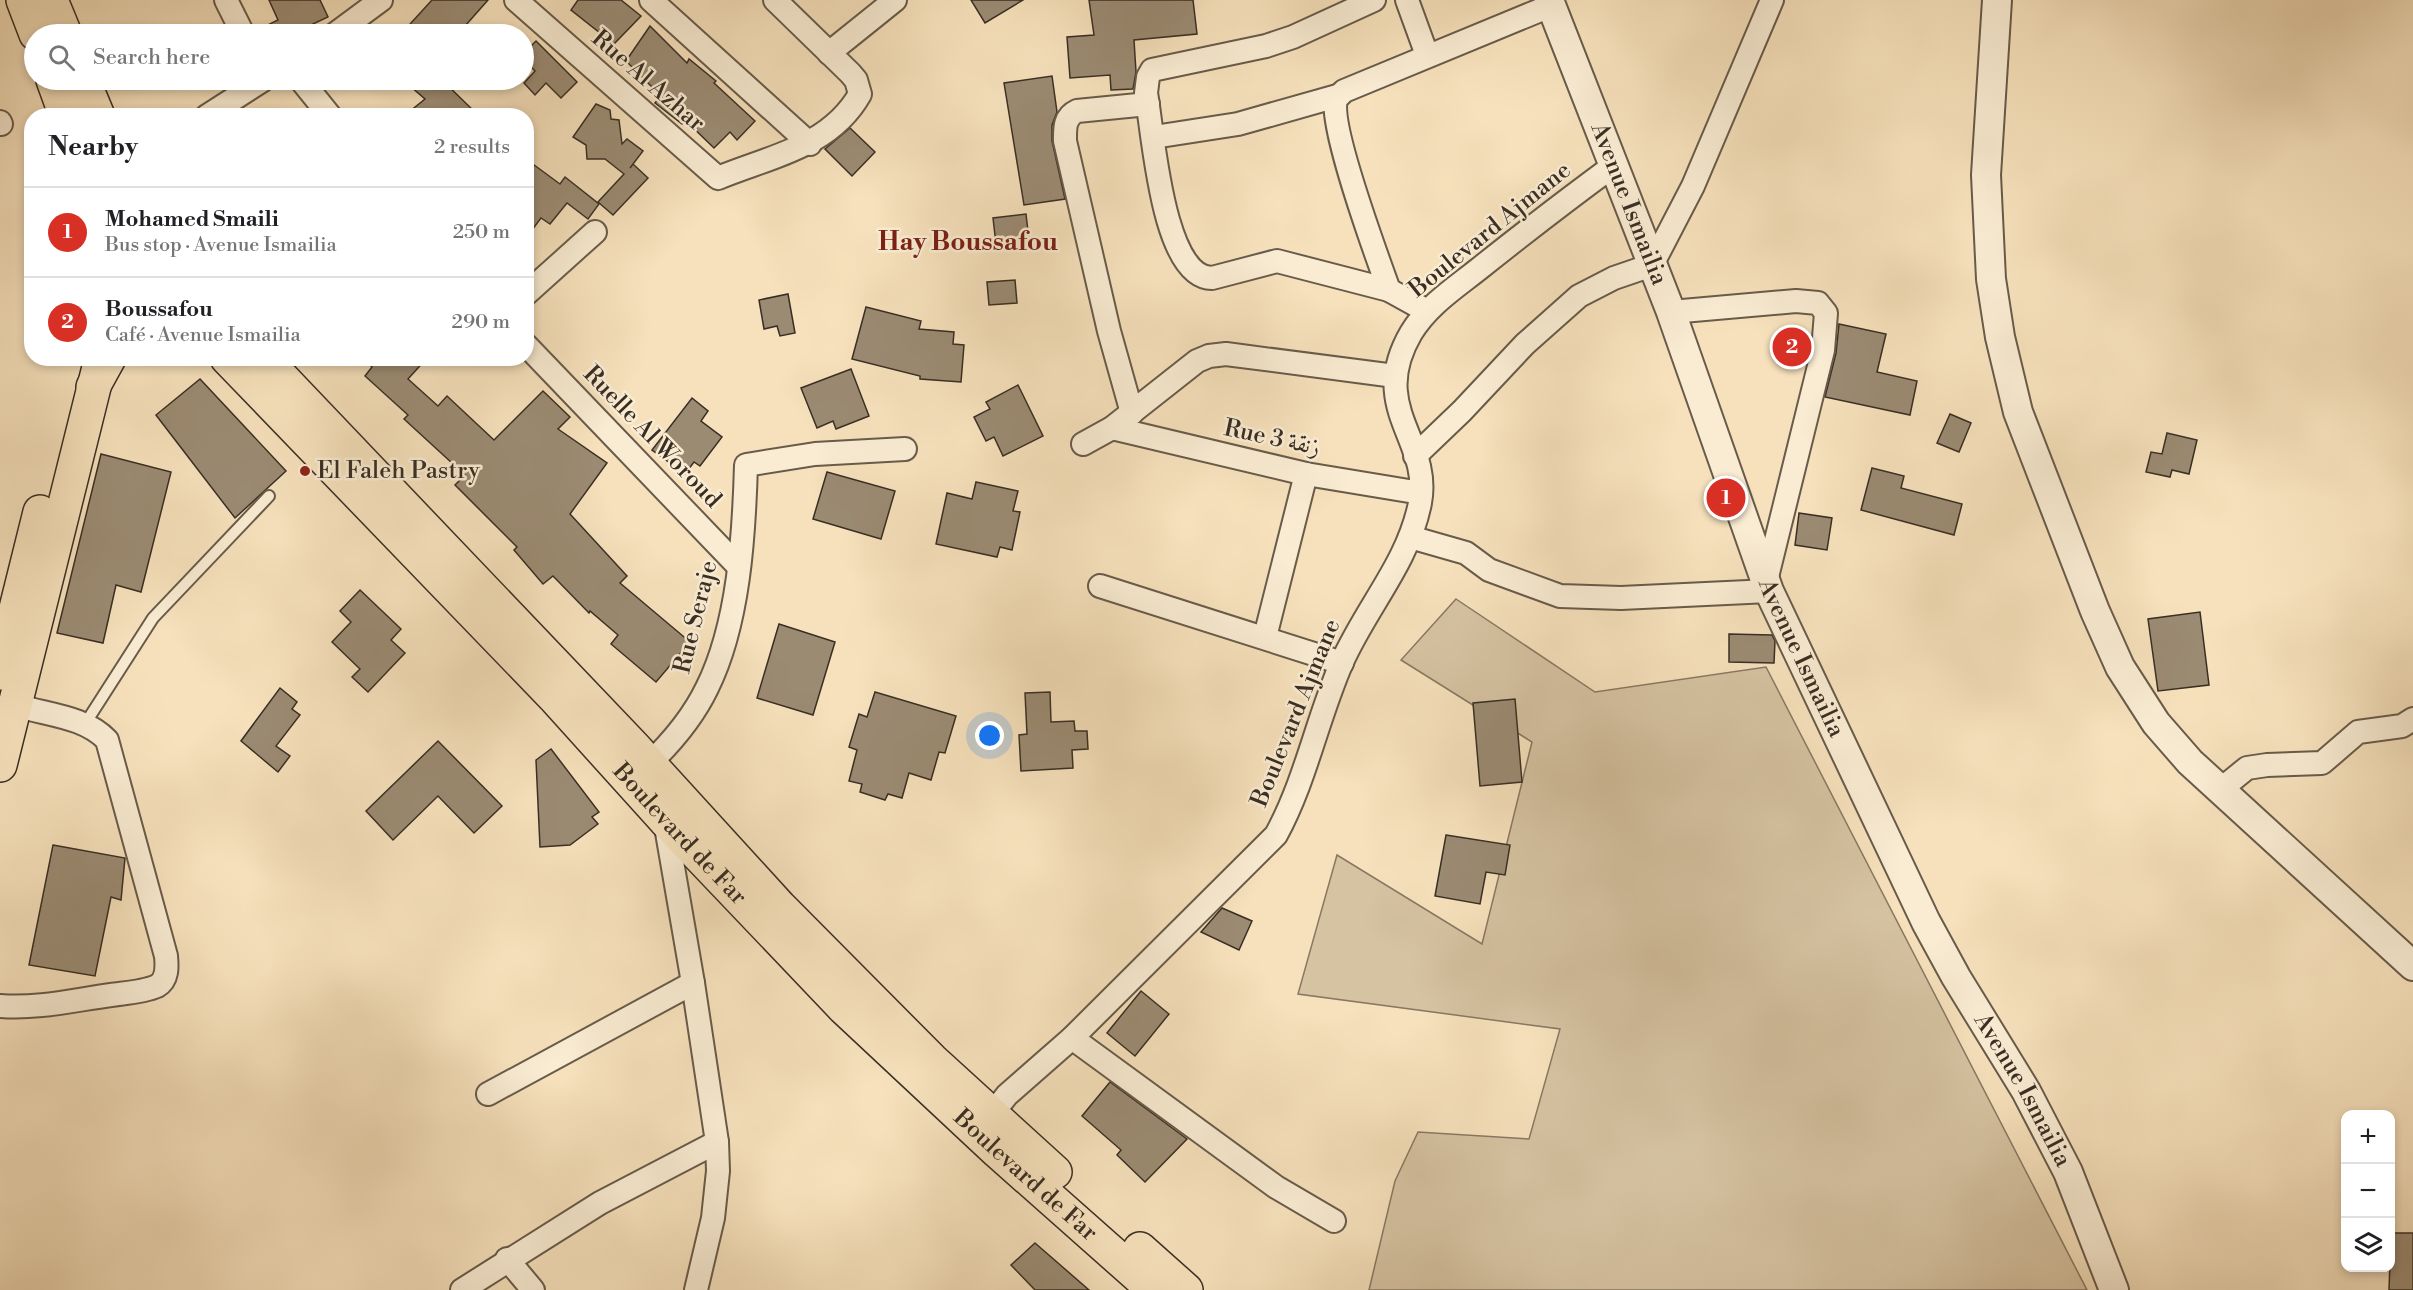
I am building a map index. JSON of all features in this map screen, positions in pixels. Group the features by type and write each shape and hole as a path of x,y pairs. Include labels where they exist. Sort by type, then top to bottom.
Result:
{"main road":[{"path":"23,0 32,24"},
{"path":"51,0 61,24"},
{"path":"56,90 63,108"},
{"path":"87,90 95,108"},
{"path":"0,673 76,366"},
{"name":"Boulevard de Far","path":"235,366 554,697 664,820 844,1008 980,1136 1154,1290"},
{"name":"Boulevard de Far","path":"271,366 649,764 780,907 932,1060 1186,1290"},
{"path":"0,765 97,373"}],"street":[{"path":"226,0 238,24"},
{"path":"349,24 381,0"},
{"name":"Rue Al Azhar","path":"516,0 718,178 810,144"},
{"path":"651,0 810,144 839,124 860,94 859,87 850,73 775,0"},
{"path":"829,53 895,0"},
{"path":"1374,0 1338,8 1266,46 1152,70 1146,84 1162,200 1169,222 1189,264 1201,276 1212,278 1278,261 1389,290 1426,311"},
{"path":"1407,0 1427,55"},
{"path":"1415,456 1462,411 1525,344 1570,303 1595,286 1652,265 1693,186 1772,0"},
{"path":"1997,0 1986,175 1991,279 2000,337 2018,412 2095,611 2120,667 2156,723 2190,762 2413,966"},
{"path":"1154,137 1239,124 1337,96 1427,55 1500,28 1549,3"},
{"name":"Avenue Ismailia","path":"1549,3 1671,312 1767,586 1926,922 1956,977 2026,1091 2067,1172 2114,1290"},
{"path":"219,108 247,90"},
{"path":"309,90 324,108"},
{"path":"1337,96 1335,107 1337,123 1367,228 1389,290"},
{"path":"1132,413 1109,331 1065,141 1065,130 1069,117 1077,111 1148,104"},
{"name":"Boulevard Ajmane","path":"993,1113 1007,1095 1072,1038 1276,835 1296,796 1342,663 1362,619 1401,559 1410,537 1421,493 1415,456 1396,399 1395,376 1401,353 1426,311 1613,166"},
{"path":"534,287 595,232"},
{"path":"1410,537 1466,553 1489,570 1560,596 1609,599 1767,586 1823,350 1826,313 1818,303 1796,301 1671,312"},
{"name":"Ruelle Al Woroud","path":"534,353 738,566"},
{"path":"1083,444 1112,428 1197,361 1217,354 1395,376"},
{"name":"Rue 3 زنقة","path":"1112,428 1306,474 1421,493"},
{"name":"Rue Seraje","path":"649,764 686,723 708,687 725,634 738,566 746,465 815,454 905,449"},
{"path":"1265,637 1306,474"},
{"path":"1100,586 1342,663"},
{"path":"0,1006 42,1006 132,992 157,986 165,976 166,956 107,740 98,731 85,724 16,705"},
{"path":"2220,790 2247,768 2322,763 2358,732 2402,726 2413,719"},
{"path":"664,820 693,983 717,1142 718,1171 713,1218 696,1290"},
{"path":"488,1094 693,983"},
{"path":"1072,1038 1276,1187 1334,1221"},
{"path":"463,1290 507,1259 600,1203 717,1142"},
{"path":"507,1259 533,1290"}],"lane":[{"path":"85,724 153,618 269,496"}],"shaded area":[{"path":"1456,599 1595,692 1766,667 2087,1290 1369,1290 1395,1181 1418,1132 1529,1139 1560,1029 1298,994 1337,855 1482,944 1532,742 1401,660"}],"building":[{"path":"269,0 320,0 328,17 313,24 270,24 278,20"},
{"path":"432,0 488,0 467,24 410,24"},
{"path":"578,0 621,0 641,16 614,44 571,10"},
{"path":"971,0 1023,0 985,23"},
{"path":"1089,0 1193,0 1197,34 1134,40 1136,72 1133,89 1111,90 1110,75 1070,78 1067,37 1094,35"},
{"path":"650,26 687,63 689,59 716,81 714,83 755,121 737,140 730,132 714,148 685,120 682,124 655,103 661,96 626,61"},
{"path":"536,41 577,82 561,98 546,83 535,95 530,90 534,90 534,43"},
{"path":"1052,76 1057,112 1052,125 1052,141 1065,199 1024,205 1004,83"},
{"path":"415,90 452,90 471,108 414,108 425,99"},
{"path":"596,104 610,110 611,119 619,120 622,144 627,139 643,151 633,164 648,178 613,215 598,202 624,174 605,159 587,159 586,145 573,137"},
{"path":"850,128 875,152 852,176 825,149"},
{"path":"534,165 560,184 565,177 599,204 588,219 567,203 550,224 541,218 534,227"},
{"path":"1026,214 1029,240 996,244 993,218"},
{"path":"1015,280 1017,303 989,305 987,282"},
{"path":"788,294 795,333 780,336 777,326 764,329 759,300"},
{"path":"866,307 921,321 919,329 954,332 953,344 964,345 961,382 920,379 920,376 852,359"},
{"path":"1839,324 1886,334 1877,372 1917,381 1910,415 1825,397 1836,353"},
{"path":"420,366 408,379 438,406 447,396 494,440 543,391 570,417 558,429 607,463 570,514 627,576 620,583 690,642 656,682 611,644 618,635 590,611 589,613 553,576 543,584 514,550 517,547 455,485 465,475 404,419 408,415 365,376 372,367"},
{"path":"851,369 869,416 836,429 833,421 817,428 801,388"},
{"path":"200,379 286,471 235,518 156,415"},
{"path":"1018,385 1043,436 1003,456 994,437 986,441 974,417 990,409 986,402"},
{"path":"692,398 708,411 701,421 722,437 700,466 694,462 685,474 652,450"},
{"path":"1950,414 1971,423 1959,452 1937,443"},
{"path":"2167,433 2197,440 2189,474 2172,470 2170,477 2146,472 2151,452 2162,454"},
{"path":"101,454 171,472 141,592 116,585 103,643 57,633"},
{"path":"1872,468 1904,476 1901,488 1962,504 1954,535 1861,510"},
{"path":"827,472 895,491 881,539 813,519"},
{"path":"976,482 1018,491 1013,511 1020,512 1012,550 1000,547 997,557 936,544 947,493 972,499"},
{"path":"1799,513 1832,518 1827,550 1795,545"},
{"path":"360,590 401,629 391,640 405,653 368,692 352,677 360,669 332,642 351,622 340,611"},
{"path":"2200,612 2209,685 2158,691 2148,619"},
{"path":"779,624 835,642 813,715 757,698"},
{"path":"1729,634 1772,635 1775,641 1774,663 1729,662"},
{"path":"280,688 297,702 292,709 300,715 276,746 290,756 278,772 241,741"},
{"path":"875,692 956,716 945,753 939,752 931,780 909,773 902,798 888,794 885,800 860,792 862,784 849,781 857,750 849,747 859,714 867,717"},
{"path":"1050,692 1051,722 1074,721 1075,731 1087,731 1088,749 1072,750 1073,768 1021,771 1019,735 1027,734 1025,693"},
{"path":"1515,699 1522,782 1480,786 1473,703"},
{"path":"438,741 502,806 474,833 438,796 393,840 366,811"},
{"path":"551,749 599,812 592,817 598,824 570,845 540,847 536,760"},
{"path":"1446,835 1510,845 1505,875 1486,872 1480,904 1435,896"},
{"path":"53,845 125,858 121,900 111,897 95,976 29,965"},
{"path":"1222,908 1252,921 1239,950 1201,932"},
{"path":"1141,991 1169,1014 1135,1056 1107,1033"},
{"path":"1110,1082 1187,1139 1145,1182 1117,1155 1121,1150 1082,1116"},
{"path":"2395,1233 2413,1233 2413,1290 2389,1290 2390,1272 2395,1272"},
{"path":"1035,1243 1089,1290 1035,1290 1011,1265"}],"place":[{"name":"Boussafou","path":"1792,347"},
{"name":"El Faleh Pastry","path":"305,471"},
{"name":"Mohamed Smaili","path":"1726,498"}],"district":[{"name":"Hay Boussafou","path":"968,242"}]}
